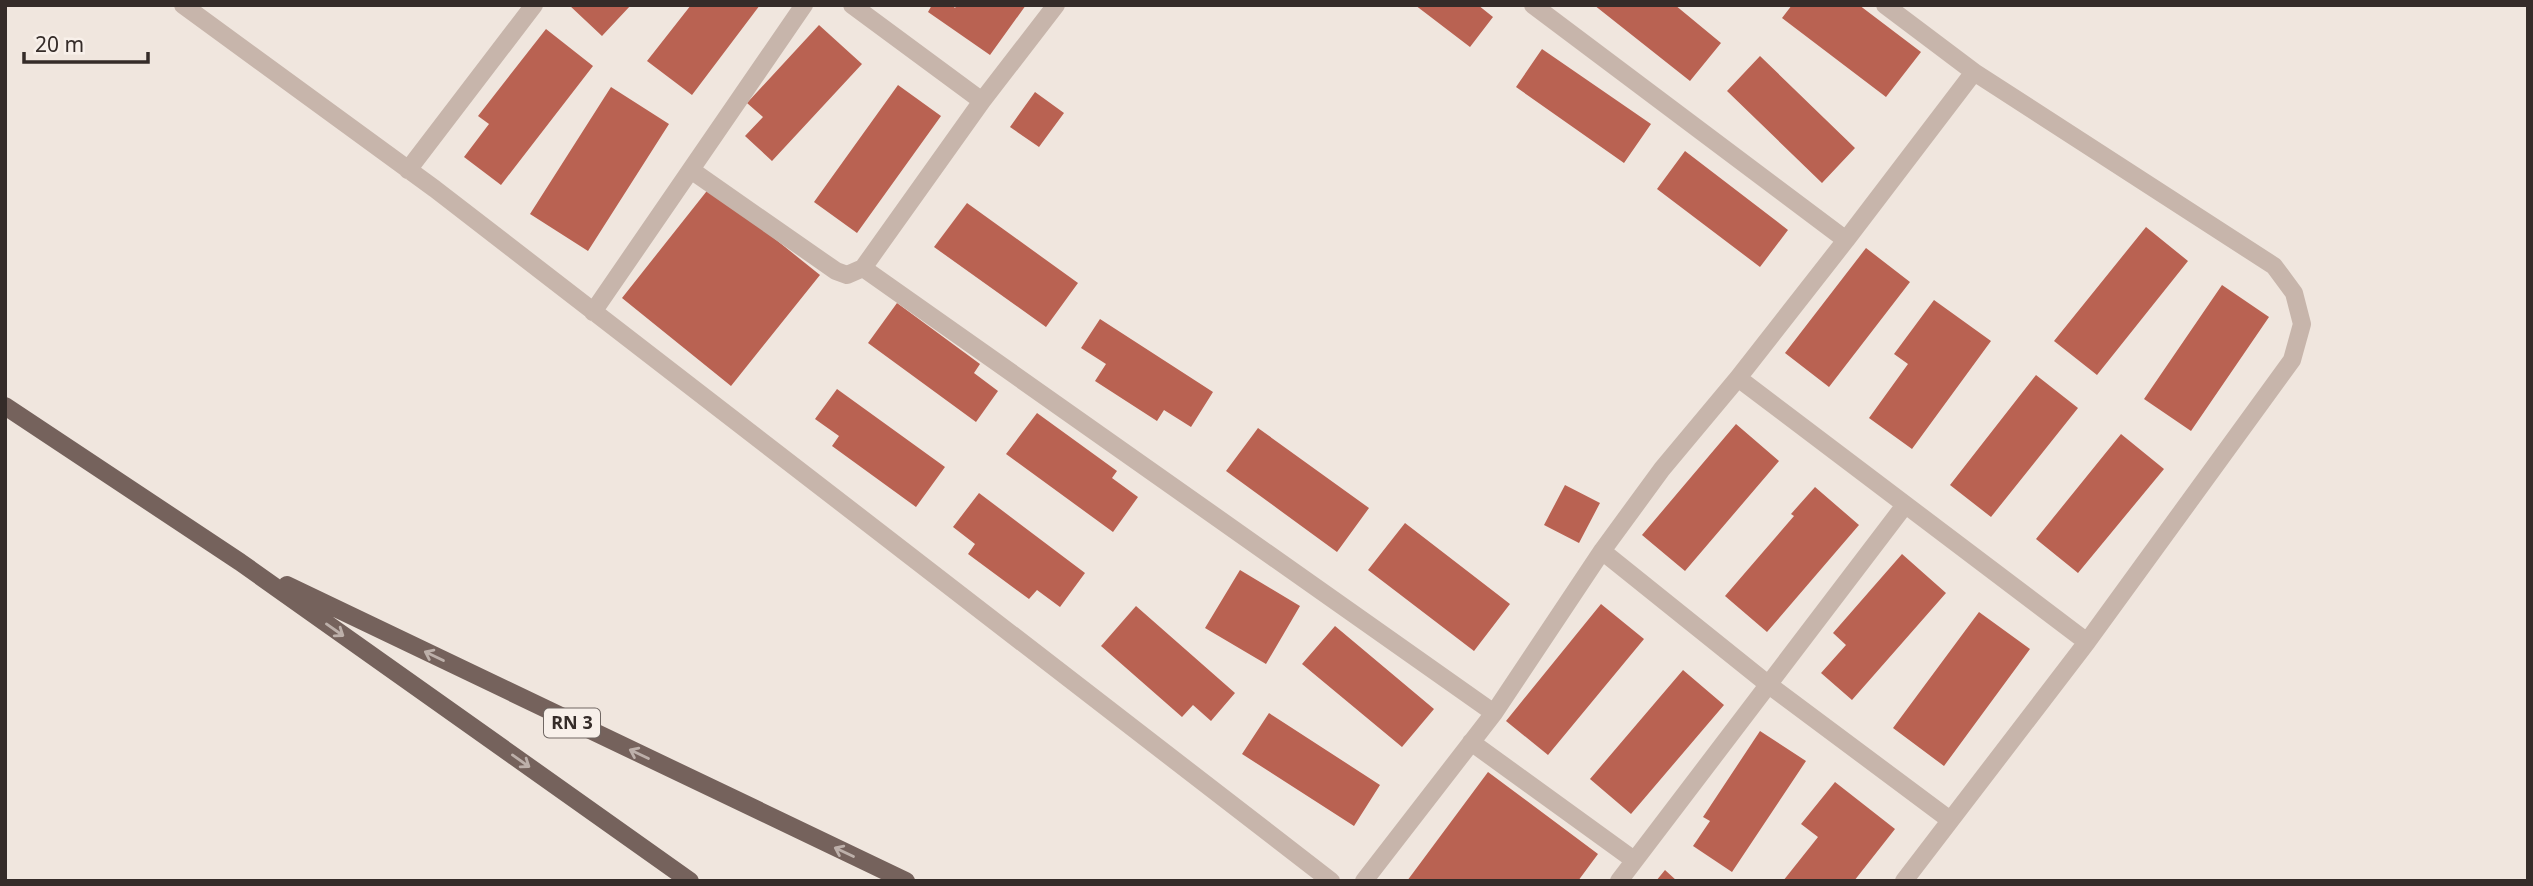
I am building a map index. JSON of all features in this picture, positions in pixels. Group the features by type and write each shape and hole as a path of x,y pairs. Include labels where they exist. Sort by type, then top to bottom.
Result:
{"main road":[{"name":"RN 3","path":"5,406 240,562 690,881"},
{"name":"RN 3","path":"240,562 906,881"}],"street":[{"path":"183,5 408,170 1331,881"},
{"path":"408,170 534,5"},
{"path":"593,312 804,5"},
{"path":"852,5 982,101"},
{"path":"691,170 836,271 847,275 863,268 982,101 1056,5"},
{"path":"1533,5 1846,240"},
{"path":"1885,5 1974,72 2274,267 2294,293 2302,324 2292,360 2087,642 1904,881"},
{"path":"1364,881 1494,713 1602,551 1662,469 1738,378 1974,72"},
{"path":"863,268 1494,713"},
{"path":"1738,378 2087,642"},
{"path":"1619,881 1905,505"},
{"path":"1602,551 1769,685 1950,820"},
{"path":"1471,742 1634,860"}],"building":[{"path":"569,5 631,5 602,36"},
{"path":"691,5 760,5 692,95 647,61"},
{"path":"932,5 952,5 955,8 957,5 1026,5 990,55 928,12"},
{"path":"1415,5 1478,5 1493,17 1470,47"},
{"path":"1594,5 1675,5 1721,43 1690,81"},
{"path":"1792,5 1859,5 1921,52 1886,97 1782,18"},
{"path":"819,25 862,64 772,161 745,136 763,117 747,103"},
{"path":"546,29 593,66 501,185 464,157 489,124 478,116"},
{"path":"1542,49 1651,124 1624,163 1516,87"},
{"path":"1760,56 1855,148 1822,183 1727,91"},
{"path":"898,85 941,116 857,233 814,202"},
{"path":"611,87 669,124 588,251 530,214"},
{"path":"1035,92 1064,113 1039,147 1010,127"},
{"path":"1685,151 1788,230 1760,267 1657,189"},
{"path":"710,187 820,275 731,386 622,298"},
{"path":"967,203 1078,283 1046,327 934,247"},
{"path":"2146,227 2188,261 2097,375 2054,341"},
{"path":"1866,248 1910,282 1829,387 1785,353"},
{"path":"2222,285 2269,317 2191,431 2144,399"},
{"path":"1934,300 1991,341 1912,449 1869,418 1908,364 1894,354"},
{"path":"897,303 980,364 974,373 998,391 976,422 868,343"},
{"path":"1100,319 1213,392 1191,427 1164,410 1157,421 1095,381 1106,364 1081,348"},
{"path":"2036,375 2078,408 1991,517 1950,485"},
{"path":"837,389 945,467 916,507 832,446 839,436 815,419"},
{"path":"1037,413 1117,471 1112,478 1138,497 1113,532 1006,454"},
{"path":"1736,424 1779,461 1685,571 1642,535"},
{"path":"1258,428 1369,508 1337,552 1226,471"},
{"path":"2121,434 2164,469 2078,573 2036,539"},
{"path":"1565,485 1600,503 1579,543 1544,525"},
{"path":"1815,487 1859,525 1767,632 1725,596 1794,516 1791,514"},
{"path":"979,493 1085,573 1060,607 1037,590 1029,599 968,554 975,544 953,527"},
{"path":"1405,523 1510,604 1474,651 1368,570"},
{"path":"1902,554 1946,593 1852,700 1821,673 1846,645 1833,633"},
{"path":"1240,570 1300,606 1266,664 1205,628"},
{"path":"1601,604 1644,639 1548,755 1506,721"},
{"path":"1136,606 1235,693 1211,721 1193,705 1182,717 1101,646"},
{"path":"1979,612 2030,649 1944,766 1893,728"},
{"path":"1335,626 1434,709 1402,747 1302,664"},
{"path":"1683,670 1724,705 1631,814 1590,779"},
{"path":"1269,713 1380,785 1354,826 1242,754"},
{"path":"1760,731 1806,761 1732,872 1693,846 1710,821 1703,817"},
{"path":"1488,772 1598,854 1578,881 1407,881"},
{"path":"1835,782 1895,829 1854,881 1783,881 1818,837 1801,824"},
{"path":"1665,870 1677,881 1656,881"}]}
